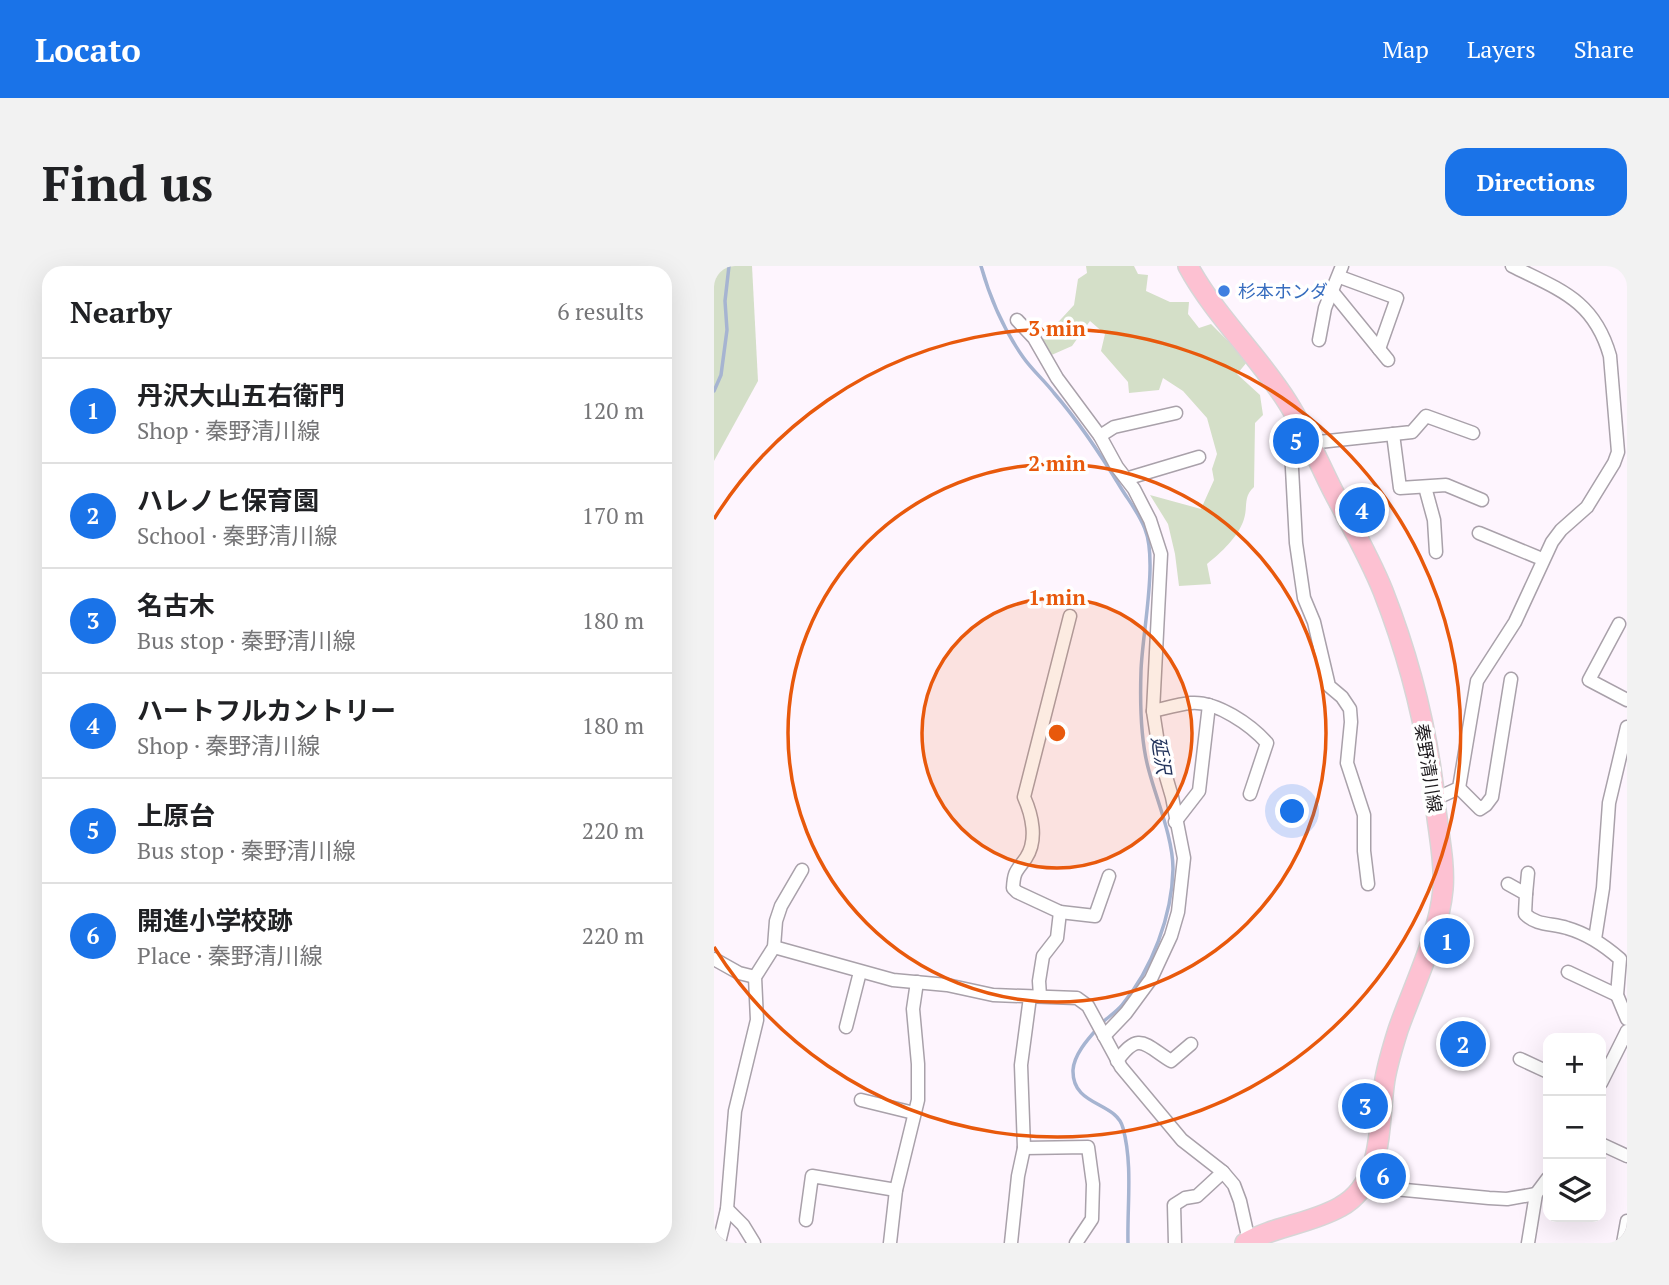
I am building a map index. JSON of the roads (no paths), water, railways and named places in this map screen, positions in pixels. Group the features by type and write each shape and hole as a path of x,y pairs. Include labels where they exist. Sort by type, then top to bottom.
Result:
{"main road":[{"name":"秦野清川線","path":"1188,266 1211,303 1265,369 1296,418 1373,570 1391,612 1417,700 1436,799 1442,858 1443,890 1432,934 1390,1056 1377,1149 1370,1173 1363,1186 1344,1205 1330,1213 1268,1232 1247,1242"}],"street":[{"path":"1459,788 1477,681 1515,622 1542,559 1561,530 1587,507 1615,463 1618,452 1610,356 1591,313 1566,293 1512,266"},
{"path":"1320,340 1325,308 1341,271 1397,298 1379,349"},
{"path":"1331,290 1388,360"},
{"path":"1017,320 1034,338 1057,378 1129,481 1150,520 1161,554 1153,711 1160,756 1172,797 1184,858 1178,912 1171,936 1151,979 1126,1013 1104,1036"},
{"path":"1615,400 1627,410"},
{"path":"1100,436 1114,427 1147,424 1176,413"},
{"path":"1311,447 1319,442 1412,432 1426,416 1473,433"},
{"path":"1296,418 1290,431 1296,543 1304,598 1314,622 1329,686 1342,697 1350,709 1348,763 1364,815 1368,884"},
{"path":"1392,434 1400,488 1446,485 1482,500"},
{"path":"1129,481 1132,477 1170,470 1199,457"},
{"path":"1425,487 1433,520 1436,552"},
{"path":"1479,533 1542,559"},
{"path":"1070,616 1024,797 1033,824 1031,842 1027,857 1016,868 1013,888 1060,912 1095,916 1107,895 1109,876"},
{"path":"1611,629 1589,680 1627,700"},
{"path":"1459,788 1479,809 1492,797 1511,679"},
{"path":"1153,711 1193,703 1209,705 1247,726 1267,743 1250,794"},
{"path":"1175,822 1199,791 1209,705"},
{"path":"1595,939 1603,888 1610,795 1627,727"},
{"path":"1436,799 1459,788"},
{"path":"719,1243 727,1209 736,1111 757,1020 755,977 774,947 776,921 781,906 802,870"},
{"path":"1528,873 1525,914 1533,922 1568,928 1595,939 1624,958 1617,995 1627,1019"},
{"path":"1508,884 1526,894"},
{"path":"1012,1243 1018,1175 1024,1148 1021,1065 1043,956 1057,938 1060,912"},
{"path":"774,947 893,980 947,985 993,995 1077,998 1088,1006 1117,1061 1182,1140 1223,1172 1234,1185 1240,1200 1247,1242"},
{"path":"714,959 739,973 755,977"},
{"path":"846,1027 860,972"},
{"path":"1569,972 1617,995"},
{"path":"890,1243 896,1190 918,1100 913,1009 917,982"},
{"path":"1606,1073 1627,1031"},
{"path":"1117,1061 1128,1045 1135,1042 1171,1060 1191,1044"},
{"path":"1520,1059 1543,1070"},
{"path":"861,1100 914,1113"},
{"path":"1024,1148 1088,1143 1093,1184 1093,1219 1076,1243"},
{"path":"1606,1146 1627,1156"},
{"path":"806,1220 813,1170 896,1190"},
{"path":"1175,1243 1174,1205 1185,1198 1197,1196 1223,1172"},
{"path":"1528,1243 1536,1194 1543,1185"},
{"path":"1363,1186 1507,1199 1536,1194"},
{"path":"727,1209 743,1225 754,1243"},
{"path":"1623,1243 1627,1221"}],"waterway":[{"path":"714,391 721,375 727,330 725,301 729,266"},
{"name":"延沢","path":"981,266 998,313 1016,347 1098,451 1140,519 1149,543 1150,579 1141,671 1142,722 1146,760 1170,845 1172,887 1164,923 1151,959 1133,991 1102,1023"},
{"name":"延沢","path":"1097,1029 1078,1053 1073,1070 1079,1091 1112,1113 1123,1128 1129,1171 1128,1243"}],"place":[{"name":"杉本ホンダ","path":"1224,291"},
{"name":"上原台","path":"1296,441"},
{"name":"ハートフルカントリー","path":"1362,510"},
{"name":"丹沢大山五右衛門","path":"1447,941"},
{"name":"ハレノヒ保育園","path":"1463,1044"},
{"name":"名古木","path":"1365,1106"},
{"name":"開進小学校跡","path":"1383,1176"}]}
